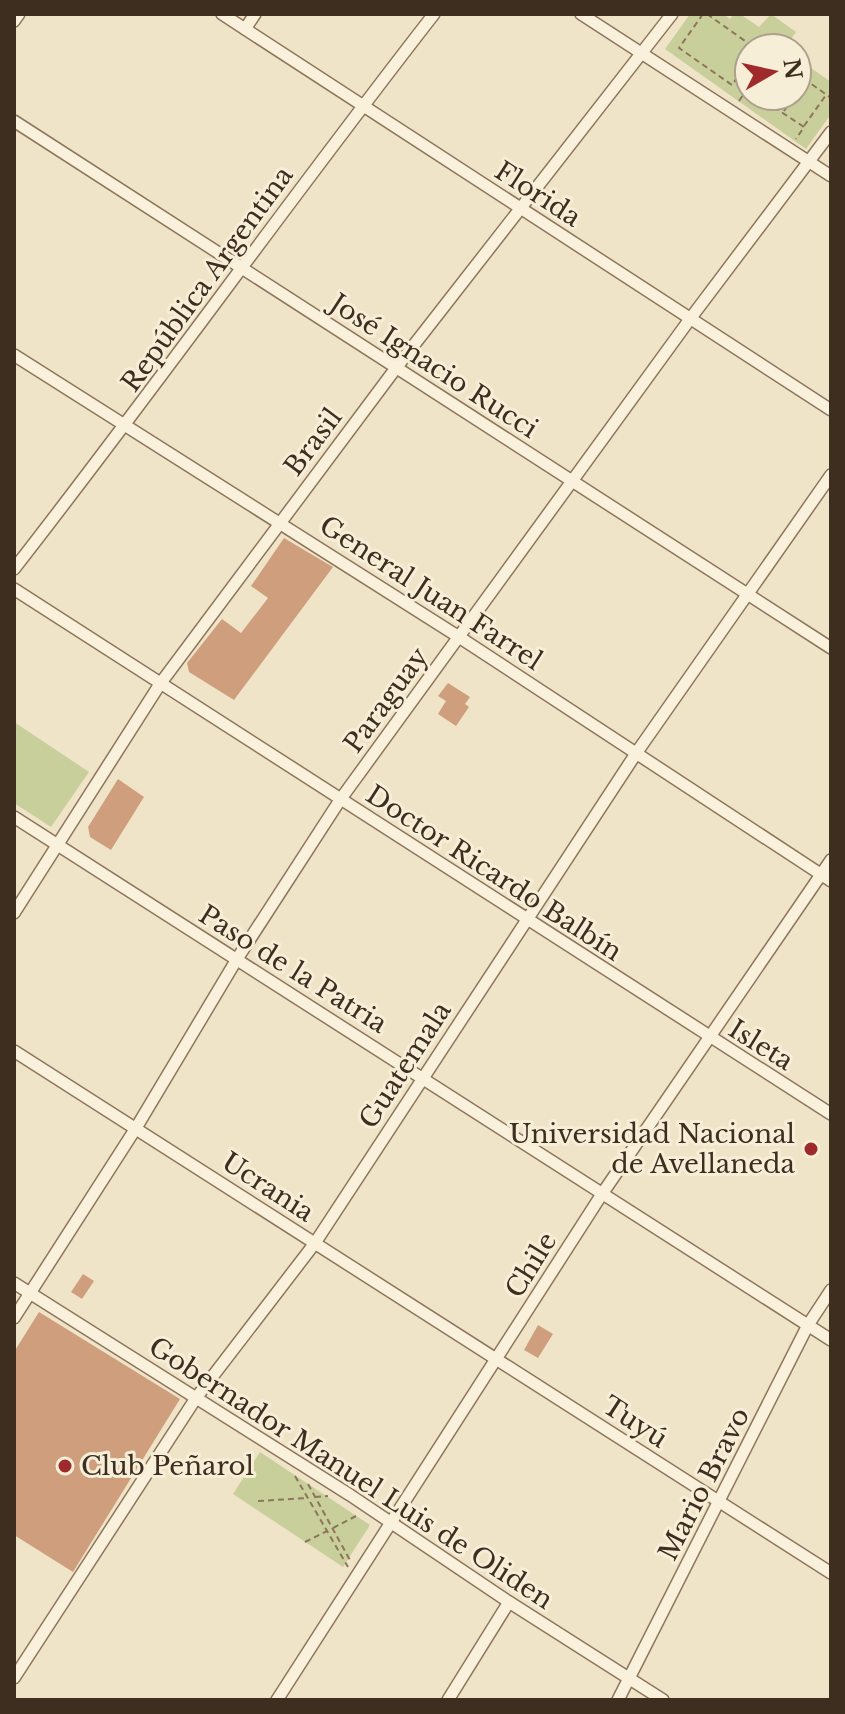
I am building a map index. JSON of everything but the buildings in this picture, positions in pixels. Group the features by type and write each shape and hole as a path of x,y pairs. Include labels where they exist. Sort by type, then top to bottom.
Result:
{"street":[{"path":"14,21 19,14"},
{"name":"Florida","path":"222,14 831,410"},
{"path":"245,29 255,14"},
{"name":"República Argentina","path":"14,569 126,426 434,14"},
{"path":"581,14 831,176"},
{"name":"Brasil","path":"14,913 160,684 396,368 672,14"},
{"name":"José Ignacio Rucci","path":"14,121 831,648"},
{"name":"Paraguay","path":"14,1318 136,1128 237,959 340,800 690,319 831,132"},
{"name":"General Juan Farrel","path":"14,355 281,522 826,878"},
{"name":"Guatemala","path":"14,1678 196,1398 315,1243 637,752 831,475"},
{"name":"Doctor Ricardo Balbín","path":"14,589 708,1038"},
{"name":"Paso de la Patria","path":"14,817 831,1340"},
{"name":"Chile","path":"277,1700 602,1194 708,1038 826,878 831,860"},
{"name":"Isleta","path":"708,1038 831,1114"},
{"name":"Ucrania","path":"14,1051 497,1360"},
{"name":"Gobernador Manuel Luis de Oliden","path":"14,1283 371,1508 509,1602 663,1700"},
{"name":"Mario Bravo","path":"618,1700 808,1325 831,1290"},
{"name":"Tuyú","path":"497,1360 831,1573"},
{"path":"448,1700 509,1602"}],"path":[{"path":"733,33 705,14 679,48 733,83"},
{"path":"813,85 831,98"},
{"path":"790,148 826,94"},
{"path":"782,113 804,127"},
{"path":"295,1475 357,1576"},
{"path":"308,1485 357,1576"},
{"path":"258,1501 350,1495"},
{"path":"305,1542 371,1508"}],"green space":[{"path":"690,14 723,14 730,19 734,14 740,14 759,27 771,14 796,32 733,32 733,97 665,49"},
{"path":"813,69 831,82 831,114 806,149 754,112 813,112"},
{"path":"14,722 89,772 51,827 14,803"},
{"path":"260,1452 370,1525 343,1567 233,1494"}],"place":[{"name":"Universidad Nacional de Avellaneda","path":"811,1149"},
{"name":"Club Peñarol","path":"65,1466"}]}
